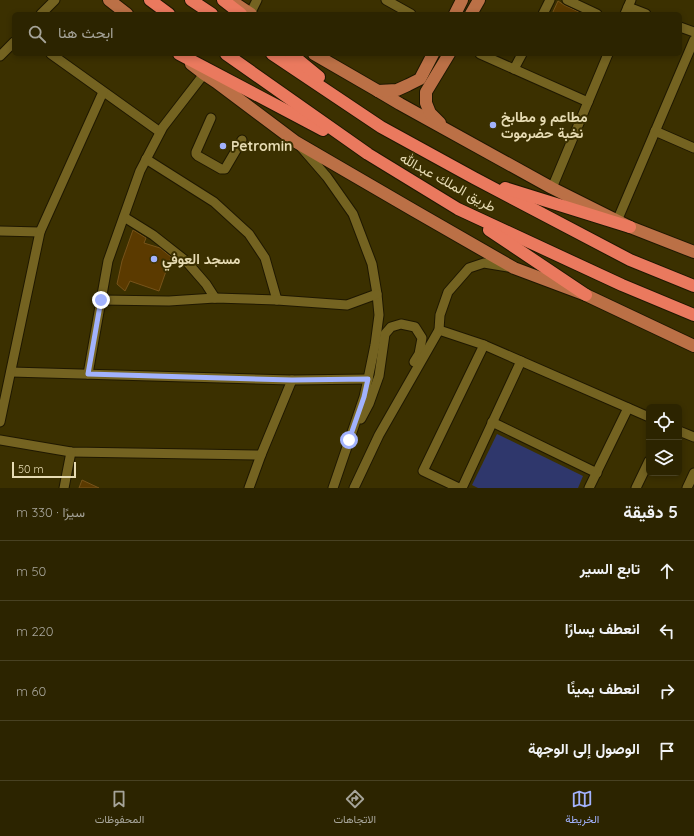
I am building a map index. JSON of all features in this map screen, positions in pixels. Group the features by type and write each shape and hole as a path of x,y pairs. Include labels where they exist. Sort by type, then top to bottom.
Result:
{"highway":[{"path":"150,0 167,12"},
{"path":"191,0 209,12"},
{"path":"223,0 238,12"},
{"path":"183,56 368,154"},
{"name":"طريق الملك عبدالله","path":"229,56 368,154 458,209 622,285 694,315"},
{"name":"طريق الملك عبدالله","path":"275,56 381,127 630,260 694,286"},
{"path":"292,56 381,127"},
{"path":"474,178 630,227"},
{"path":"458,209 586,295"}],"main road":[{"path":"109,0 124,12"},
{"path":"230,0 247,12"},
{"path":"456,12 462,0"},
{"path":"472,12 479,0"},
{"path":"182,56 296,142 514,268 586,295 694,346"},
{"path":"317,56 400,104 552,188 630,227 694,252"},
{"path":"432,56 425,81 426,103 430,113 448,131"},
{"path":"378,91 397,90 408,85 425,81 447,56"}],"street":[{"path":"43,12 55,0"},
{"path":"251,12 257,0"},
{"path":"386,0 407,12"},
{"path":"544,12 550,0"},
{"path":"567,0 593,12"},
{"path":"628,7 641,12"},
{"path":"682,28 694,32"},
{"path":"617,221 655,131 691,58 694,40"},
{"path":"0,56 12,44"},
{"path":"54,56 160,132"},
{"path":"485,56 588,102"},
{"path":"514,69 521,56"},
{"path":"552,188 607,56"},
{"path":"88,374 108,261 140,171 163,127 204,74"},
{"path":"0,422 40,232 103,92"},
{"path":"211,118 196,152 198,156 221,169 225,169 242,140"},
{"path":"655,131 694,148"},
{"path":"296,142 327,176 353,214 372,264 377,294 378,316 375,344 364,397 333,488"},
{"path":"146,159 214,202 249,234 265,258 277,300"},
{"path":"124,217 153,235 186,261 206,284 215,298"},
{"path":"0,231 40,232"},
{"path":"379,435 439,330 440,315 448,292 469,268 484,263 514,268"},
{"path":"101,300 169,301 215,298 277,300 347,305 377,294"},
{"path":"343,458 369,404 379,376 385,334 392,327 401,324 415,327 422,338 419,354 354,488"},
{"path":"439,330 484,345 646,417"},
{"path":"459,488 423,471 484,345"},
{"path":"462,488 521,361"},
{"path":"11,372 292,380 368,379"},
{"path":"250,488 261,455 292,380"},
{"path":"589,488 628,408"},
{"path":"492,422 597,473"},
{"path":"682,432 694,437"},
{"path":"0,440 71,452 261,455"},
{"path":"64,488 71,452"},
{"path":"636,488 646,467"},
{"path":"687,488 694,473"}],"shaded area":[{"path":"497,434 583,476 578,488 478,488 472,485"}],"building":[{"path":"558,1 579,12 553,12"},
{"name":"مسجد العوفي","path":"133,230 146,238 144,243 160,248 171,257 159,291 130,281 125,291 117,284 122,261"},
{"path":"82,480 99,488 79,488"}],"place":[{"name":"مطاعم و مطابخ نخبة حضرموت","path":"493,125"},
{"name":"Petromin","path":"223,146"},
{"name":"مسجد العوفي","path":"154,259"}],"route":[{"path":"101,300 88,374 292,380 368,379 364,397 349,440"}]}
